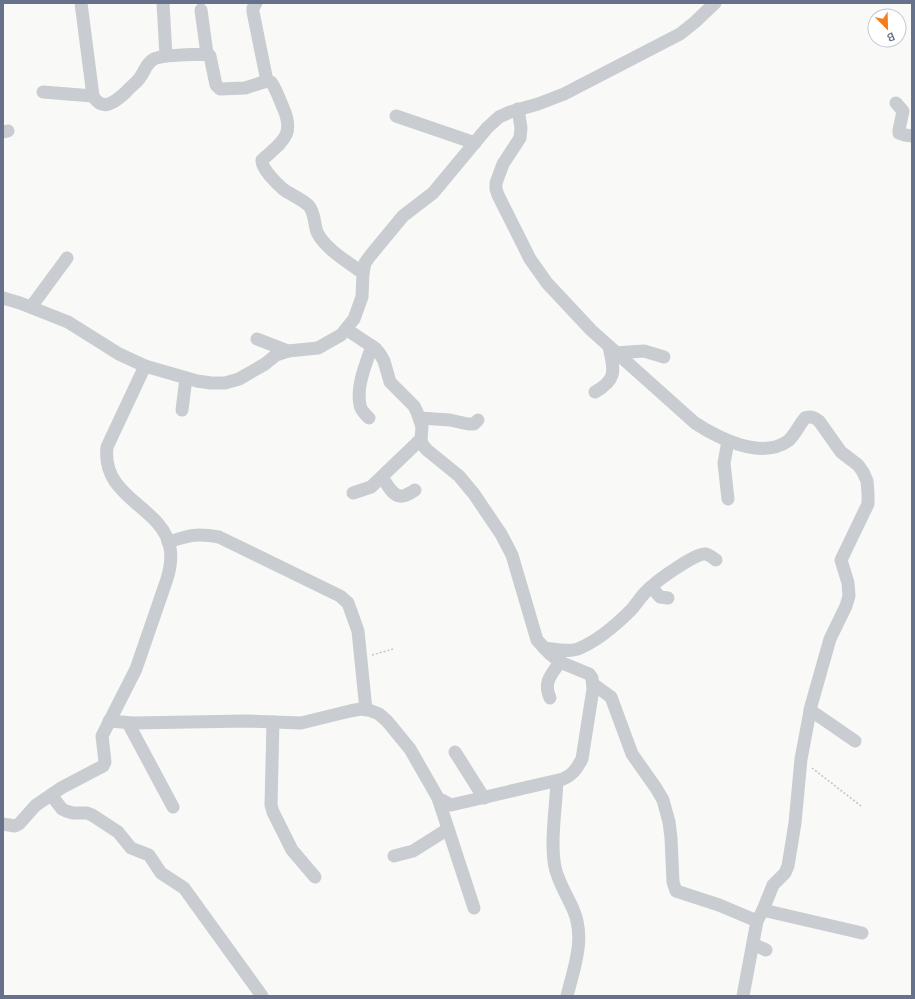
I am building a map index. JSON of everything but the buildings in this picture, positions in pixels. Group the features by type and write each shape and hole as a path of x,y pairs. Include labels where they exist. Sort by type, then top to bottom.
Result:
{"street":[{"path":"81,3 93,96 101,103 107,105 111,104 140,79 145,67 150,62 160,56 207,54"},
{"path":"163,3 166,56"},
{"path":"256,3 253,8 253,12 267,81 273,85 288,120 287,134 282,143 262,160 262,163 264,168 282,188 309,207 313,214 318,233 324,242 363,273"},
{"path":"3,298 31,307 76,326 120,354 145,366 186,378 211,383 225,383 239,379 265,364 276,355 288,351 318,348 341,335 354,319 362,298 363,273 365,264 370,256 403,216 433,193 487,128 499,117 518,109 538,104 564,94 680,34 715,3"},
{"path":"201,10 207,54 212,60 216,85 220,89 245,88 267,81"},
{"path":"43,92 93,96"},
{"path":"896,103 903,111 899,130 900,133 912,136"},
{"path":"518,109 521,128 520,138 503,164 498,176 496,183 498,195 530,259 548,283 591,330 695,424 721,439 741,445 762,448 772,447 789,440 805,418 810,416 819,421 841,452 858,465 867,482 868,504 841,560 848,583 849,596 846,606 830,639 810,710 801,759 788,866 785,873 773,885 760,916 743,996"},
{"path":"396,116 475,143"},
{"path":"31,307 67,258"},
{"path":"346,329 372,346 380,354 390,382 414,406 420,418 422,428 421,439 427,450 459,476 474,494 501,534 514,561 524,600 537,640 560,662 589,674 594,689 582,759 569,777 451,805 438,798"},
{"path":"257,339 288,351"},
{"path":"369,418 360,406 360,383 372,346"},
{"path":"612,350 644,352 664,357"},
{"path":"595,392 611,381 614,367 612,350"},
{"path":"3,824 15,826 19,824 36,805 61,788 103,766 105,762 102,736 136,669 168,579 170,556 168,542 163,531 158,524 131,500 112,478 107,467 107,447 145,366"},
{"path":"182,410 186,378"},
{"path":"420,418 450,420 468,424 474,424 478,420"},
{"path":"353,493 371,487 421,439"},
{"path":"728,441 724,463 728,499"},
{"path":"382,477 394,493 399,496 403,496 415,490"},
{"path":"168,542 191,535 202,534 219,537 340,596 351,608 358,631 366,710"},
{"path":"544,648 566,650 576,650 582,648 596,640 617,623 632,609 651,587 688,561 701,554 705,554 716,560"},
{"path":"651,587 660,597 668,598"},
{"path":"550,698 546,685 560,662"},
{"path":"593,684 611,697 632,754 660,795 677,843 673,882 676,890 719,905 760,916 862,933"},
{"path":"109,721 128,723 246,721 301,723 361,709 379,714 387,721 410,749 438,798 474,908"},
{"path":"810,710 856,741"},
{"path":"273,722 271,805 292,850 315,877"},
{"path":"128,723 173,807"},
{"path":"455,752 484,798"},
{"path":"557,781 554,840 555,866 558,879 574,910 579,931 579,945 567,996"},
{"path":"51,795 62,809 74,813 87,813 92,815 118,832 131,848 148,854 161,873 184,888 262,996"},
{"path":"394,856 413,851 448,829"},
{"path":"753,944 766,950"}],"path":[{"path":"361,657 393,649"},
{"path":"801,759 861,806"}]}
